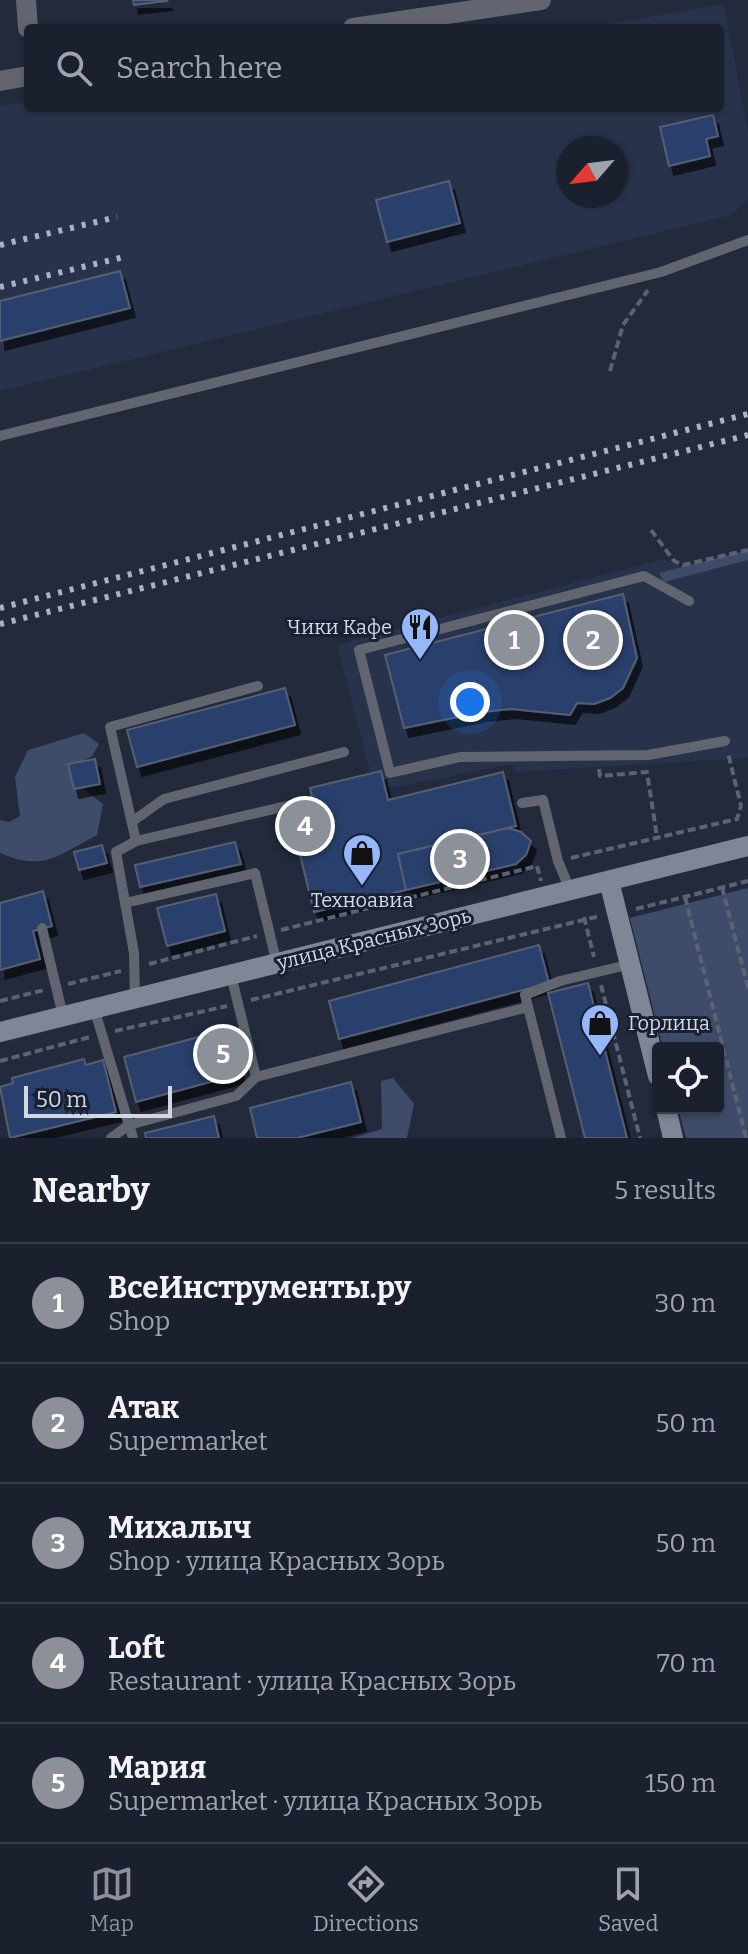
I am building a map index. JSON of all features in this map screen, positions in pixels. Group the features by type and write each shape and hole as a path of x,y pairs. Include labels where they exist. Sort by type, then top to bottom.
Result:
{"street":[{"path":"26,0 28,24"},
{"path":"380,24 541,0"},
{"path":"0,81 24,77"},
{"name":"улица Красных Зорь","path":"0,1032 748,846"},
{"path":"609,881 652,1051"},
{"path":"667,1114 673,1138"}],"lane":[{"path":"0,436 661,272 748,240"},
{"path":"689,601 644,576 359,650 390,773 460,757 648,755 725,741"},
{"path":"136,841 110,727 258,686"},
{"path":"133,821 164,799 344,752"},
{"path":"522,803 543,800 558,861 570,890"},
{"path":"135,998 134,967 116,852 136,841 295,804"},
{"path":"125,903 255,873 277,964"},
{"path":"42,928 63,1016"},
{"path":"561,1138 525,995 598,971 631,964"},
{"path":"231,975 256,1077"},
{"path":"111,1138 129,1125 236,1096 256,1077 528,1007"},
{"path":"94,1008 133,1138"}],"path":[{"path":"610,371 623,325 661,272"},
{"path":"651,530 674,561 683,565 748,550"},
{"path":"0,1001 737,819 741,806 725,741"},
{"path":"600,776 647,772 657,837"},
{"path":"741,806 748,804"},
{"path":"537,866 544,896"},
{"path":"0,1061 584,917 618,914 748,881"},
{"path":"722,887 748,988"},
{"path":"685,897 746,1138"},
{"path":"584,917 640,1138"}],"shaded area":[{"path":"724,4 748,132 748,198 731,215 0,391 0,106 24,103 24,112 724,112 724,24 608,24"},
{"path":"748,550 748,560 664,582 659,573"},
{"path":"663,559 700,572 748,560 748,758 516,772 512,764 375,791 337,645"},
{"path":"84,733 99,744 92,756 74,765 76,783 103,804 97,835 50,859 28,861 0,853 0,820 9,822 20,816 15,777 28,750"},
{"path":"748,888 748,1138 686,1138 680,1114 724,1114 724,1042 661,1042 630,918"},
{"path":"393,1078 414,1104 407,1138 352,1138 382,1129 381,1081"}],"building":[{"path":"133,0 166,0 167,1 134,5"},
{"path":"713,115 718,136 706,139 710,156 669,166 660,127"},
{"path":"449,181 460,223 387,242 376,200"},
{"path":"120,271 130,308 0,341 0,301"},
{"path":"623,594 637,658 623,688 610,698 594,704 577,703 570,715 511,709 404,728 385,655"},
{"path":"285,688 295,725 137,767 127,730"},
{"path":"95,759 100,784 74,789 68,764"},
{"path":"381,771 388,800 503,772 516,826 398,854 406,890 314,912 296,838 283,841 280,825 317,817 310,788"},
{"path":"508,828 521,832 531,841 526,855 516,864 406,890 398,854"},
{"path":"235,842 241,864 140,887 135,865"},
{"path":"102,845 107,863 79,870 74,852"},
{"path":"43,891 52,926 33,931 40,959 0,970 0,903"},
{"path":"216,894 225,931 167,946 157,908"},
{"path":"539,945 549,983 339,1039 329,1001"},
{"path":"588,983 627,1138 585,1138 548,993"},
{"path":"228,1029 240,1074 136,1102 124,1057"},
{"path":"84,1059 86,1065 103,1060 116,1112 10,1138 0,1087 13,1083 12,1078"},
{"path":"351,1082 361,1122 297,1138 257,1138 250,1108"},
{"path":"214,1116 219,1138 146,1138 145,1133"}],"railway":[{"path":"0,245 117,217"},
{"path":"0,287 128,256"},
{"path":"0,608 748,414"},
{"path":"0,624 748,435"}],"place":[{"name":"ВсеИнструменты.ру","path":"514,640"},
{"name":"Атак","path":"593,640"},
{"name":"Чики Кафе","path":"420,661"},
{"name":"Loft","path":"305,826"},
{"name":"Михалыч","path":"460,859"},
{"name":"Техноавиа","path":"362,887"},
{"name":"Мария","path":"223,1054"},
{"name":"Горлица","path":"600,1057"}]}
